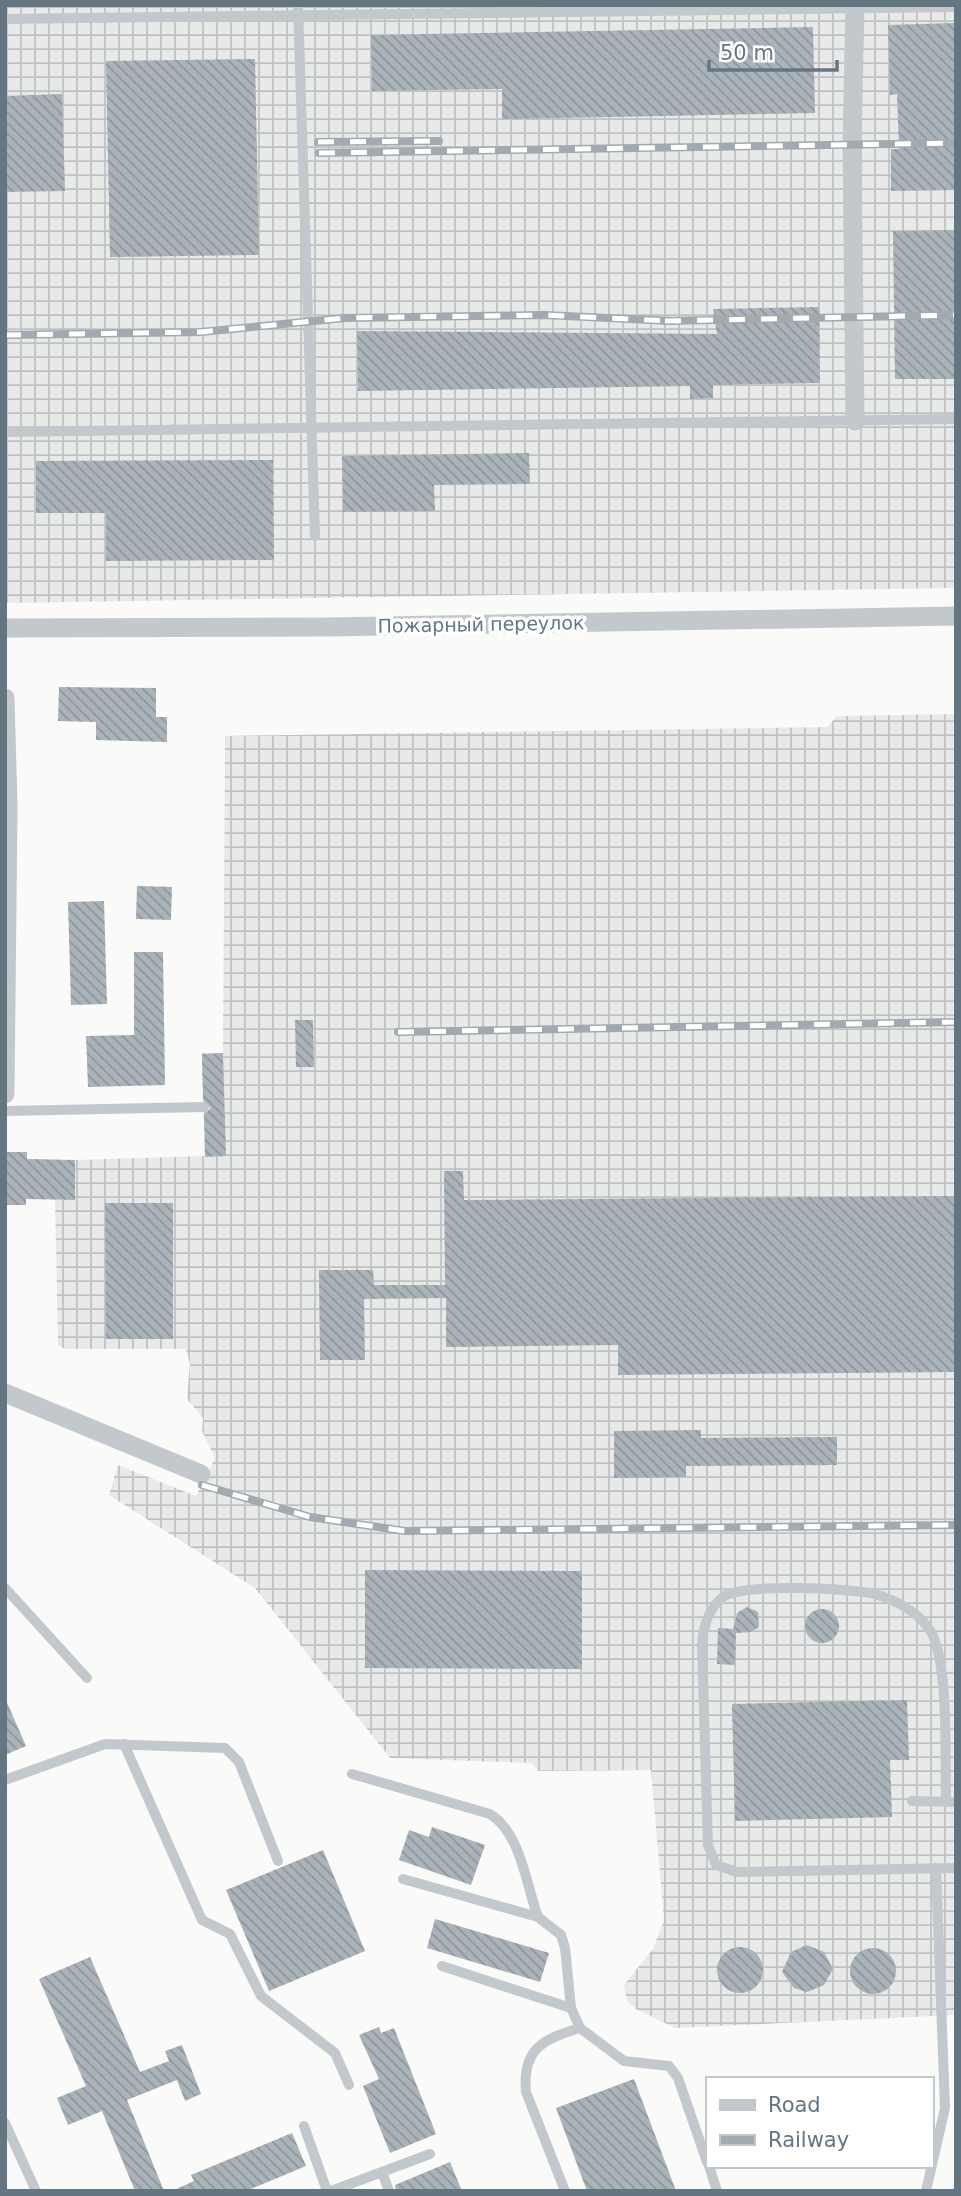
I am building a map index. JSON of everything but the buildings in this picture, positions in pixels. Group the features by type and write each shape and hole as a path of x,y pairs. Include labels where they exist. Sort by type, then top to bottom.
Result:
{"street":[{"path":"855,7 852,145 855,421"},
{"name":"Пожарный переулок","path":"5,628 315,627 956,616"},
{"path":"5,698 5,1094"},
{"path":"5,1393 201,1474"}],"lane":[{"path":"5,19 298,9 956,7"},
{"path":"298,9 315,536"},
{"path":"5,432 956,419"},
{"path":"5,1111 204,1107"},
{"path":"5,1588 87,1678"},
{"path":"912,1801 951,1801 940,1657 929,1629 914,1614 892,1601 858,1591 744,1588 723,1596 713,1607 703,1630 702,1644 708,1845 716,1865 737,1872 956,1868"},
{"path":"5,1780 90,1748 124,1744 225,1748 239,1762 278,1861"},
{"path":"124,1744 202,1920 230,1934 261,1996 335,2053 349,2085"},
{"path":"352,1774 490,1814 501,1821 510,1834 538,1917"},
{"path":"933,2160 945,2108 936,1868"},
{"path":"403,1879 538,1917 561,1935 565,1948 571,2008 580,2028 609,2053 624,2060 669,2066 678,2078 706,2158"},
{"path":"442,1966 571,2008"},
{"path":"565,2191 526,2092 525,2079 532,2054 540,2044 549,2037 580,2028"},
{"path":"5,2123 36,2191"},
{"path":"304,2126 329,2191 430,2154"},
{"path":"709,2168 717,2191"},
{"path":"926,2191 931,2168"},
{"path":"382,2172 389,2191"}],"shaded area":[{"path":"5,5 956,5 956,588 5,603"},
{"path":"956,714 956,2015 675,2028 636,2009 627,2001 624,1985 653,1949 664,1920 651,1770 538,1771 532,1763 390,1758 255,1588 109,1495 118,1465 196,1496 215,1458 202,1431 203,1418 187,1399 190,1364 186,1349 65,1349 58,1345 55,1200 75,1200 75,1160 205,1156 202,1053 223,1053 225,736 827,727 837,716"}],"railway":[{"path":"318,142 439,141"},
{"path":"319,153 956,143"},
{"path":"5,335 201,332 345,318 544,315 673,321"},
{"path":"665,321 956,315"},
{"path":"398,1032 956,1022"},
{"path":"202,1485 310,1517 405,1531 956,1525"}]}
